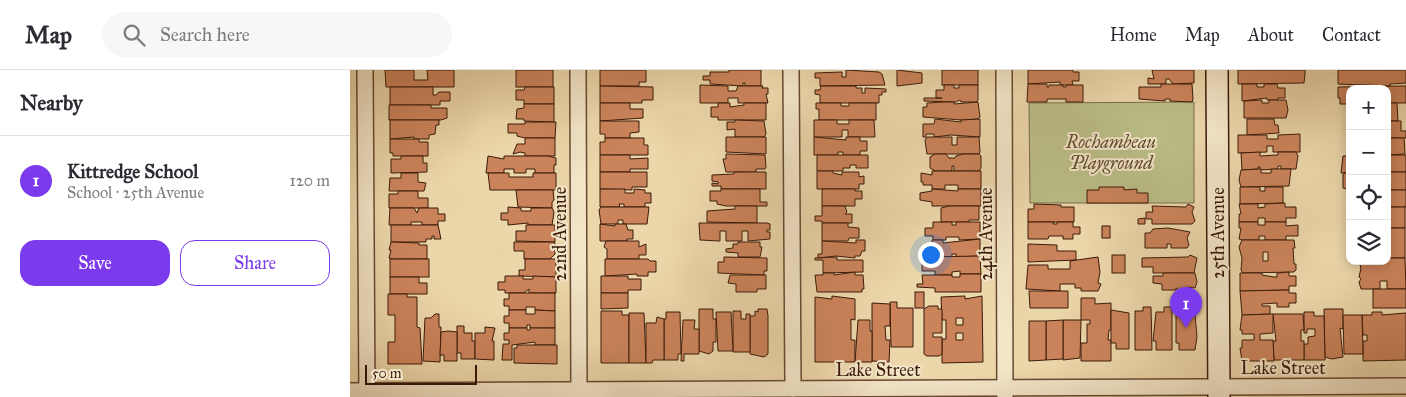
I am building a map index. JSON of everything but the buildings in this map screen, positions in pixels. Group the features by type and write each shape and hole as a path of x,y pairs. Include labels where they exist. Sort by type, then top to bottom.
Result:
{"main road":[{"name":"25th Avenue","path":"1217,70 1219,392"}],"street":[{"path":"365,70 367,394"},
{"name":"22nd Avenue","path":"578,70 579,393"},
{"path":"791,70 793,389"},
{"name":"24th Avenue","path":"1004,70 1005,392"},
{"name":"Lake Street","path":"350,391 367,394 793,389 1005,392 1219,392 1406,386"}],"green space":[{"name":"Rochambeau Playground","path":"1194,102 1194,203 1030,203 1029,103"}],"place":[{"name":"Kittredge School","path":"1186,328"}]}
